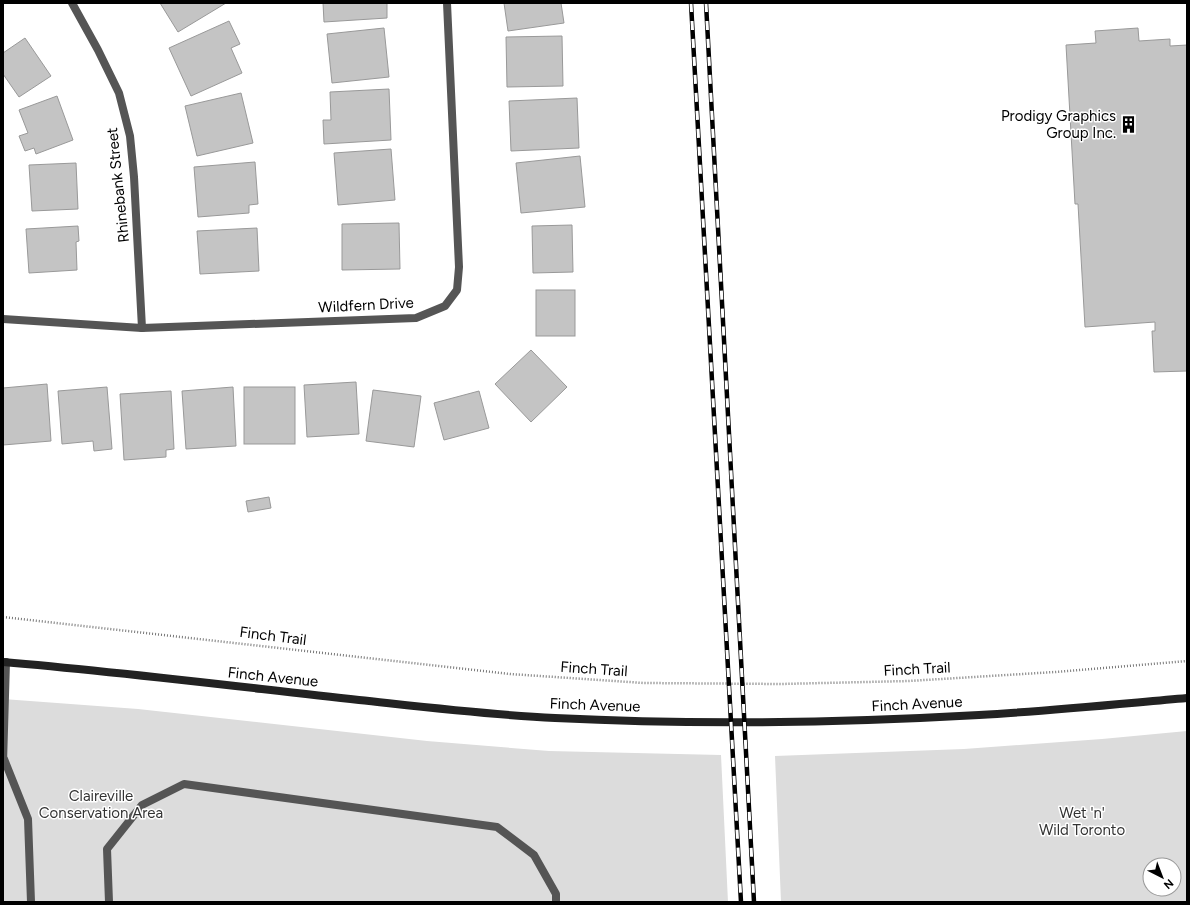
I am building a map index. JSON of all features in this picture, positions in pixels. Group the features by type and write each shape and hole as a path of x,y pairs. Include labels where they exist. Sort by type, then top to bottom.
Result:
{"main road":[{"name":"Finch Avenue","path":"5,662 452,710 554,718 616,720 811,722 1039,711 1187,698"}],"street":[{"name":"Rhinebank Street","path":"72,3 98,50 119,93 130,136 134,177 142,328"},
{"name":"Wildfern Drive","path":"3,319 142,328 416,318 445,306 457,290 459,267 447,3"},
{"path":"5,662 3,761 28,820 31,902"},
{"path":"108,902 107,849 142,805 184,784 497,827 534,855 556,894 556,902"}],"path":[{"name":"Finch Trail","path":"3,617 502,673 644,683 781,684 909,681 1055,672 1187,661"}],"green space":[{"name":"Claireville Conservation Area","path":"3,699 138,709 427,741 549,751 721,755 728,902 3,902"},
{"name":"Wet 'n' Wild Toronto","path":"1187,731 1187,902 781,902 775,756 964,749"}],"building":[{"path":"160,3 226,3 178,32"},
{"path":"323,3 387,3 387,18 324,22"},
{"path":"504,3 561,3 564,23 508,31"},
{"path":"229,21 240,44 231,48 242,73 191,96 169,48"},
{"path":"384,28 389,77 332,83 327,34"},
{"name":"Prodigy Graphics Group Inc.","path":"1138,28 1139,41 1170,39 1170,46 1187,45 1187,371 1154,372 1152,331 1155,331 1155,322 1085,327 1078,204 1075,204 1066,45 1096,43 1095,31"},
{"path":"562,36 563,86 507,87 506,37"},
{"path":"25,38 51,76 19,97 3,74 3,53"},
{"path":"389,89 391,140 324,144 323,120 331,120 330,92"},
{"path":"241,93 253,143 197,156 185,106"},
{"path":"57,96 73,140 36,154 34,148 25,151 19,136 28,133 19,110"},
{"path":"577,98 579,148 511,151 509,101"},
{"path":"391,149 395,200 338,205 334,153"},
{"path":"580,156 585,207 521,213 516,163"},
{"path":"255,162 258,204 249,205 249,213 198,217 194,167"},
{"path":"76,163 78,209 32,211 29,165"},
{"path":"399,223 400,269 342,270 342,224"},
{"path":"572,225 573,272 533,273 532,226"},
{"path":"78,226 79,241 76,242 77,270 29,273 26,229"},
{"path":"257,228 259,271 200,274 197,231"},
{"path":"536,290 575,290 575,336 536,336"},
{"path":"531,350 567,387 531,422 495,384"},
{"path":"356,382 359,434 307,437 304,385"},
{"path":"47,384 51,441 3,445 3,388"},
{"path":"107,387 112,449 94,451 93,441 62,444 58,391"},
{"path":"233,387 236,446 186,449 182,391"},
{"path":"244,387 295,387 295,444 244,444"},
{"path":"373,390 421,396 414,447 366,441"},
{"path":"171,391 174,449 166,450 166,457 124,460 120,394"},
{"path":"479,391 489,428 444,440 434,403"},
{"path":"269,497 271,508 248,512 246,501"}],"railway":[{"path":"691,3 741,902"},
{"path":"706,3 754,902"}],"place":[{"name":"Prodigy Graphics Group Inc.","path":"1129,125"}]}
